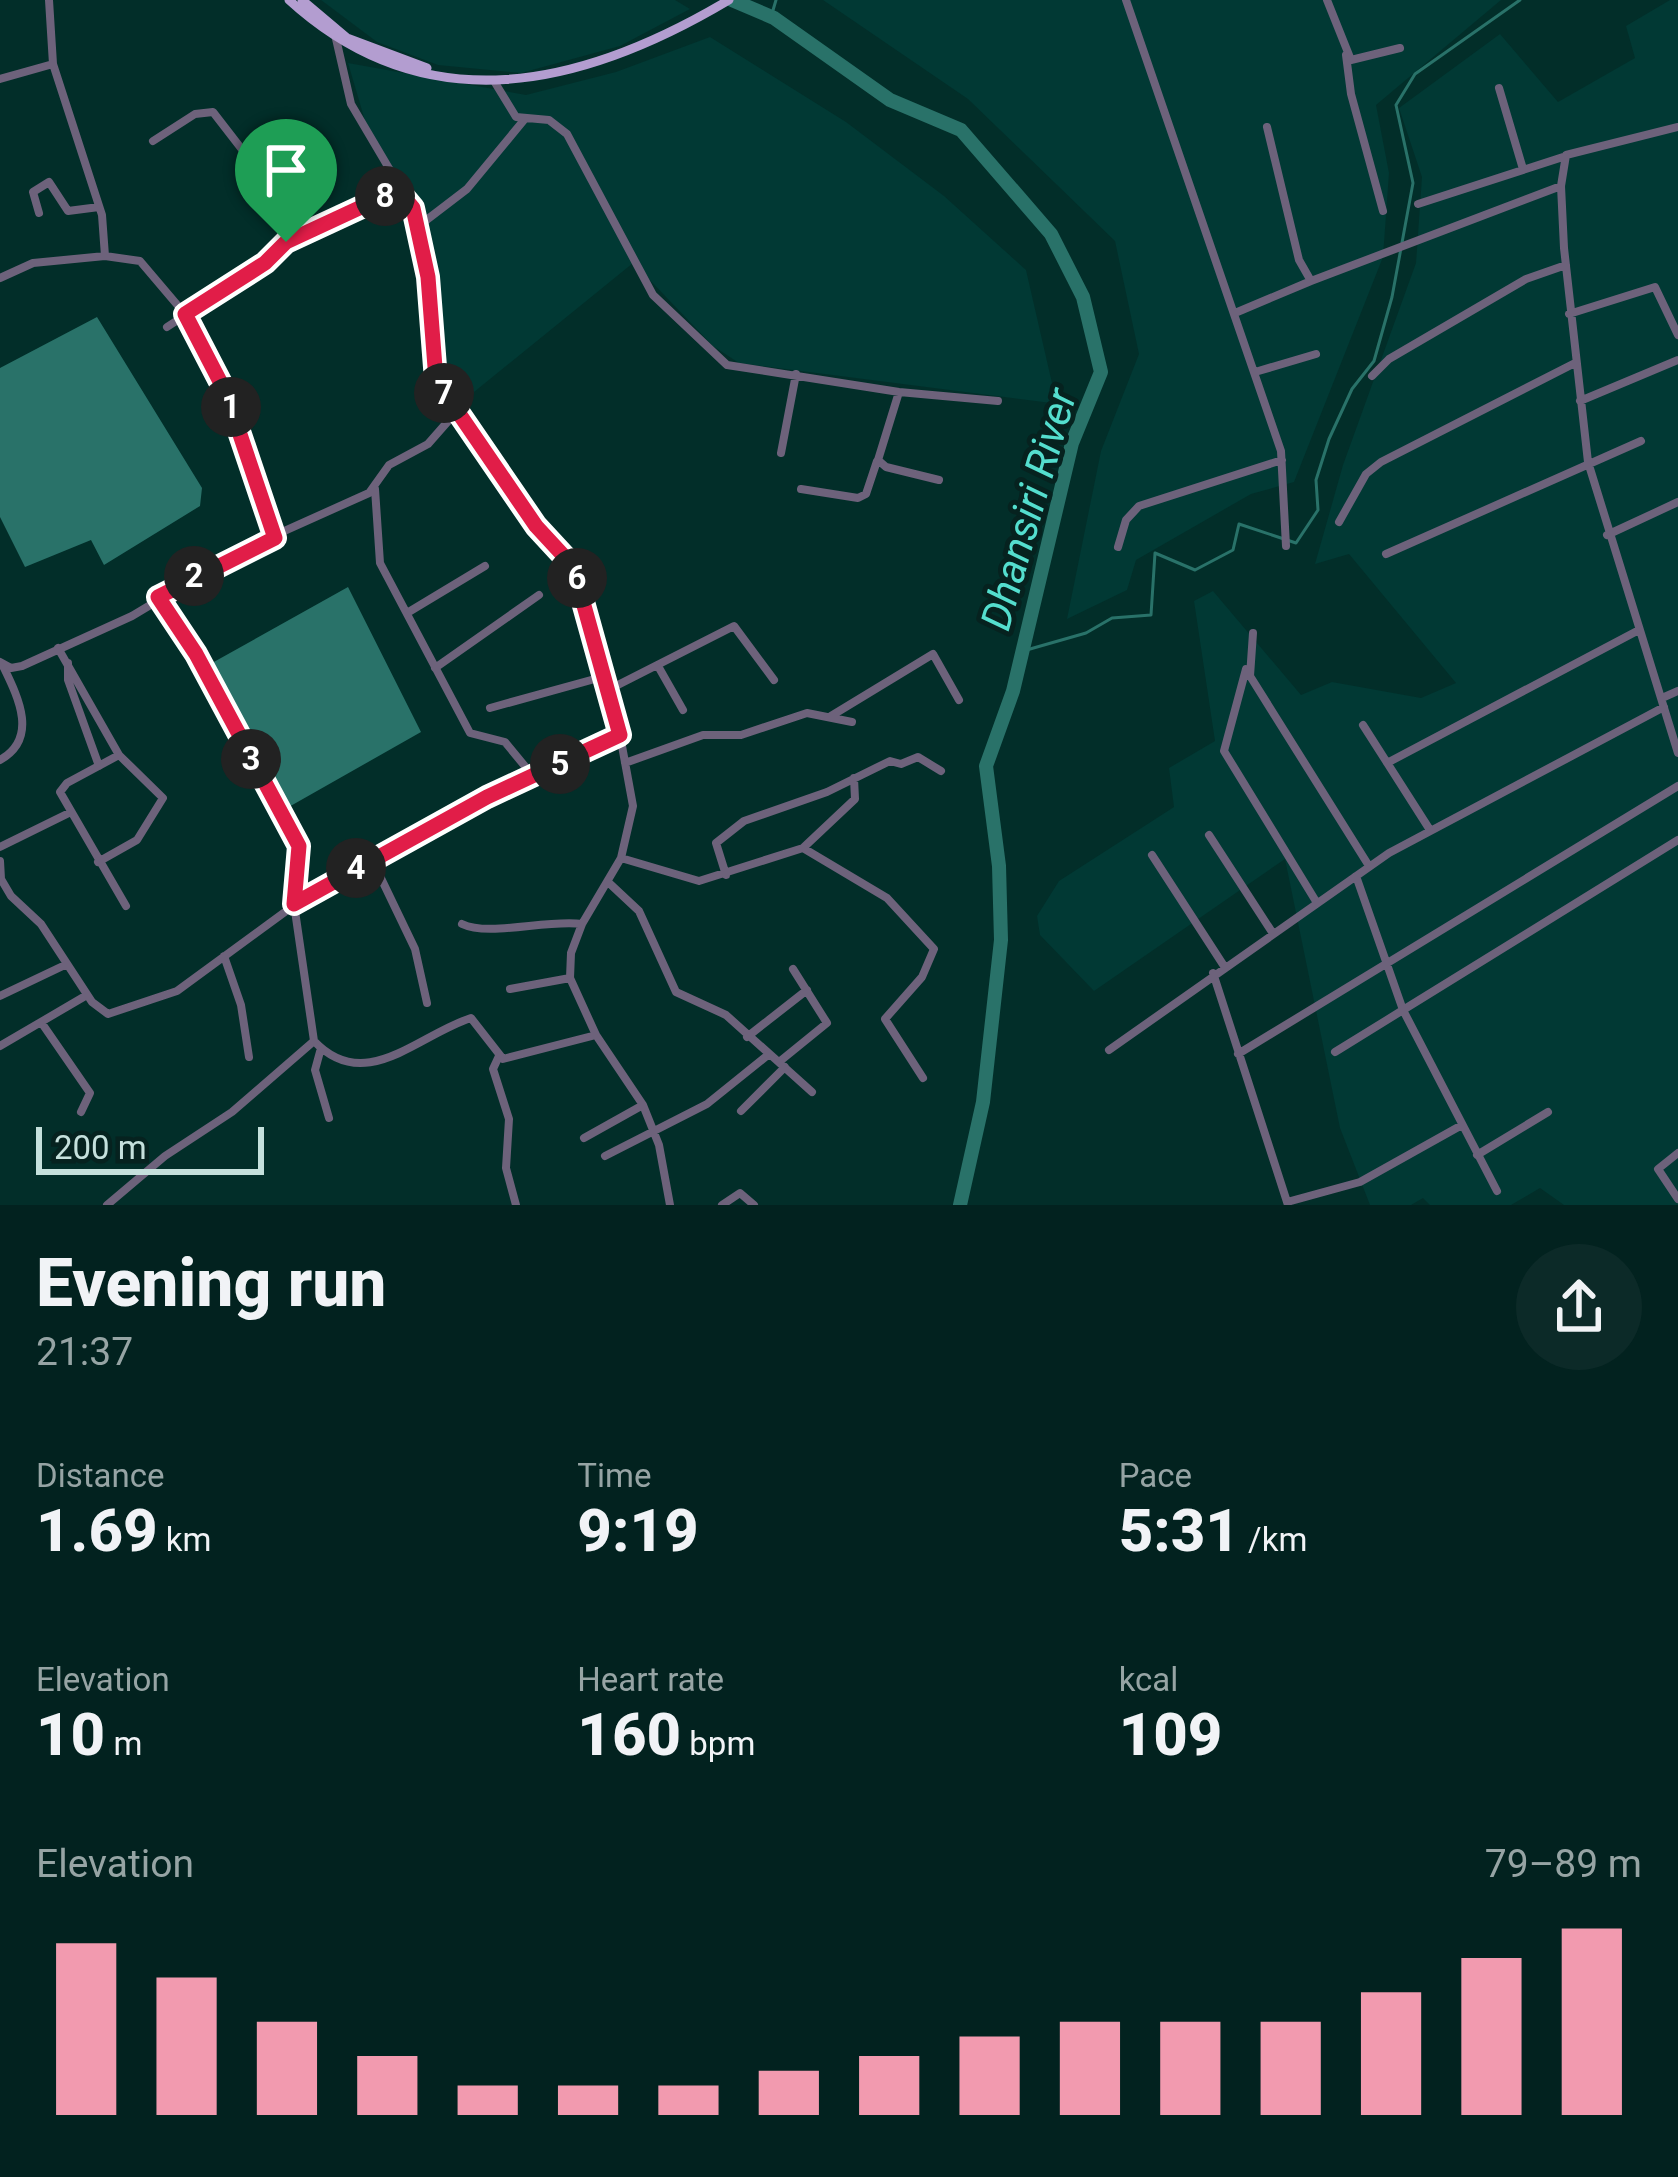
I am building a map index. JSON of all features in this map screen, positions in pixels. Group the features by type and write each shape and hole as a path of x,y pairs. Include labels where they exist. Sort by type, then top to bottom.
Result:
{"main road":[{"path":"289,0 334,34 370,49 434,72 494,81 563,74 679,30 729,0"},
{"path":"302,0 334,34"}],"street":[{"path":"50,0 53,64 99,208 105,256"},
{"path":"1126,0 1256,372 1282,460 1286,546"},
{"path":"1327,0 1346,55 1351,94 1383,211"},
{"path":"334,34 351,104 398,190 410,202 428,277 431,368 536,526 573,566 620,735 633,806 621,858 571,953 570,978 596,1035 643,1106 670,1205"},
{"path":"1346,55 1363,61 1400,48"},
{"path":"0,79 53,64"},
{"path":"494,81 509,111 524,120 549,120 567,134 619,224 640,277 705,347 734,368 898,392 998,400"},
{"path":"1499,88 1523,169"},
{"path":"153,141 208,109 261,174 261,187 286,242"},
{"path":"416,228 467,189 524,120"},
{"path":"1267,127 1299,260 1311,280"},
{"path":"1418,204 1563,157 1678,128"},
{"path":"1563,157 1569,314 1588,462 1607,536 1678,753"},
{"path":"39,213 33,192 49,182 68,211 99,208"},
{"path":"1235,313 1561,186"},
{"path":"167,327 265,263 286,242 398,190"},
{"path":"0,278 32,263 105,256 140,262 185,314 226,393 275,538"},
{"path":"1372,376 1389,359 1526,279 1566,265"},
{"path":"1569,314 1655,287 1678,334"},
{"path":"1256,372 1316,354"},
{"path":"1580,401 1678,360"},
{"path":"1339,523 1366,474 1381,462 1575,363"},
{"path":"781,453 796,374"},
{"path":"801,489 863,496 898,392"},
{"path":"458,411 436,438 389,466 375,489 376,550 470,733 505,742 533,776"},
{"path":"1386,554 1641,441"},
{"path":"878,460 886,467 939,480"},
{"path":"1118,547 1126,520 1139,506 1282,460"},
{"path":"1,663 22,666 132,616 158,597 375,489"},
{"path":"1607,536 1678,502"},
{"path":"407,613 485,566"},
{"path":"435,668 539,595"},
{"path":"158,597 196,654 299,846 294,904 317,1045 315,1070 329,1118"},
{"path":"606,691 734,626 774,680"},
{"path":"1388,763 1639,630"},
{"path":"1253,633 1224,751 1317,903"},
{"path":"58,648 119,755 159,789 163,803 137,839 98,862"},
{"path":"830,717 933,655 959,700"},
{"path":"68,661 68,680 99,766"},
{"path":"0,760 18,745 22,730 20,701 1,663"},
{"path":"658,666 683,710"},
{"path":"1247,666 1369,866"},
{"path":"490,708 602,676"},
{"path":"1109,1050 1369,866 1678,691"},
{"path":"625,763 704,735 741,735 807,713 852,722"},
{"path":"1363,725 1430,830"},
{"path":"0,861 5,887 41,924 87,995 108,1015 177,991 294,904 533,776 620,735"},
{"path":"119,755 61,788 69,813 126,907"},
{"path":"726,875 716,846 720,836 879,764 918,757 941,771"},
{"path":"621,858 688,881 726,875 803,848 855,799 854,778"},
{"path":"1238,1054 1678,786"},
{"path":"0,847 69,813"},
{"path":"1209,836 1272,932"},
{"path":"1335,1052 1678,840"},
{"path":"803,848 886,898 934,949 922,976 885,1019 923,1078"},
{"path":"1152,855 1224,965"},
{"path":"378,857 379,874 415,949 427,1004"},
{"path":"1355,876 1403,1010 1497,1191"},
{"path":"608,882 639,910 676,992 717,1008 812,1092"},
{"path":"462,924 482,928 552,920 583,925"},
{"path":"224,956 241,1005 249,1057"},
{"path":"0,996 65,965"},
{"path":"741,1111 827,1023 793,969"},
{"path":"1213,973 1287,1204 1360,1182 1462,1125"},
{"path":"509,989 570,978"},
{"path":"747,1037 807,990"},
{"path":"0,1046 87,995"},
{"path":"317,1045 342,1062 382,1062 471,1018 499,1056"},
{"path":"41,1022 90,1093 81,1112"},
{"path":"499,1056 530,1056 596,1035"},
{"path":"106,1205 317,1045"},
{"path":"605,1156 722,1095 768,1054"},
{"path":"499,1056 493,1069 509,1119 506,1168 516,1205"},
{"path":"584,1138 643,1106"},
{"path":"1478,1155 1548,1112"},
{"path":"1678,1153 1658,1168 1678,1199"},
{"path":"722,1205 740,1192 754,1205"}],"shaded area":[{"path":"321,0 675,0 690,9 620,46 521,73 438,65 377,42"},
{"path":"823,0 1501,0 1376,105 1389,173 1383,257 1294,482 1251,494 1136,560 1127,590 1067,619 1101,451 1139,354 1115,241 968,99"},
{"path":"1678,0 1678,1205 1564,1205 1540,1188 1511,1205 1430,1205 1423,1198 1411,1205 1370,1205 1340,1128 1285,859 1094,991 1040,935 1037,916 1059,881 1174,807 1169,768 1215,741 1194,601 1213,591 1301,695 1332,682 1421,698 1456,683 1349,554 1315,564 1343,465 1416,263 1422,177 1399,108 1500,34 1558,102 1635,58 1626,26"},
{"path":"710,37 846,122 944,196 1026,270 1052,383 1051,403 739,363 713,346 644,274 638,259 463,401 441,364 417,207 366,124 348,63 526,95 616,72"},
{"path":"97,317 202,488 200,506 104,565 91,540 25,567 0,517 0,368"},
{"path":"348,587 421,732 287,808 212,663"}],"waterway":[{"name":"Dhansiri River","path":"732,0 774,18 890,100 961,130 1051,234 1083,297 1101,372 1072,443 1013,691 986,766 999,866 1001,940 983,1102 960,1205"},
{"path":"771,17 776,0"},
{"path":"1023,651 1086,633 1112,618 1151,615 1155,553 1195,570 1233,550 1239,524 1296,543 1318,510 1316,480 1329,439 1352,389 1374,361 1392,297 1413,183 1396,105 1415,74 1520,0"}],"route":[{"path":"398,190 410,202 428,277 431,368 536,526 573,566 620,735 487,797 294,904 299,846 196,654 177,632 158,597 242,550 275,538 275,526 255,486 226,393 185,314 265,263 286,242 398,190"}]}
